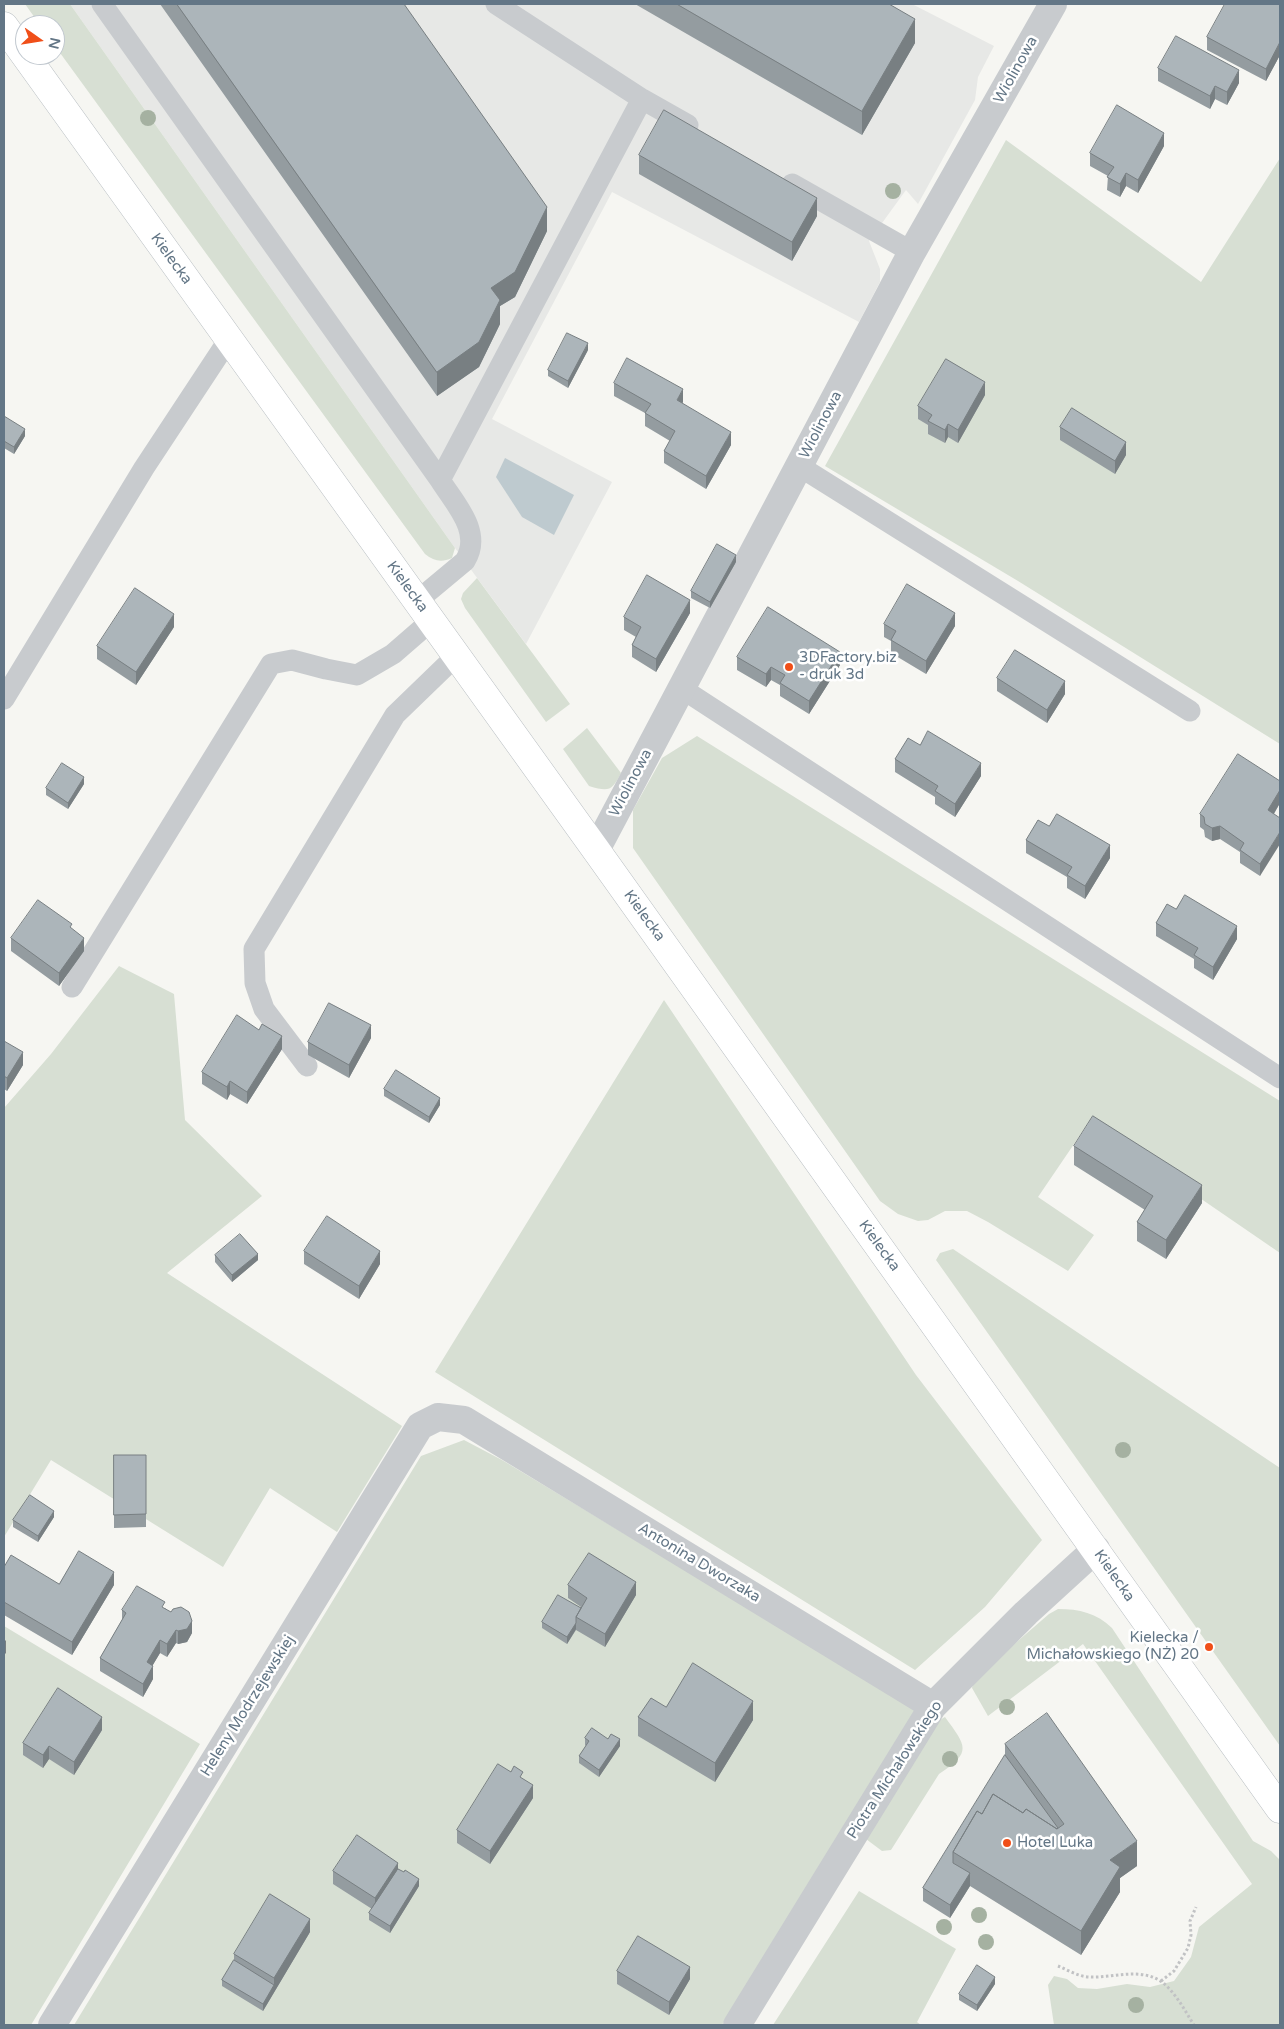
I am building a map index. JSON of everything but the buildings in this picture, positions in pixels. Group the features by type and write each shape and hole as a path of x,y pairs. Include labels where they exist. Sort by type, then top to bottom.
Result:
{"main road":[{"name":"Kielecka","path":"4,26 596,850 1280,1809"}],"street":[{"name":"Wiolinowa","path":"596,850 912,252 1053,4"},
{"name":"Heleny Modrzejewskiej","path":"52,2025 420,1426 438,1416 464,1420"},
{"name":"Antonina Dworzaka","path":"464,1420 933,1706"},
{"name":"Piotra Michałowskiego","path":"737,2025 933,1706 1026,1613 1096,1549"}],"lane":[{"path":"72,987 271,664 292,660 357,675 393,654 424,611 465,561 471,542 470,528 440,480 102,4"},
{"path":"496,4 642,100 703,134"},
{"path":"440,480 642,100"},
{"path":"772,173 912,252"},
{"path":"4,699 144,468 229,339"},
{"path":"799,466 1190,711"},
{"path":"307,1066 264,1009 255,984 254,949 395,715 456,656"},
{"path":"681,688 1280,1078"}],"path":[{"path":"1161,1981 1174,1971 1188,1948 1192,1935 1190,1921 1196,1907"},
{"path":"1058,1966 1080,1976 1091,1978 1125,1974 1150,1977 1161,1981 1169,1989 1194,2025"}],"shaded area":[{"path":"25,4 70,4 455,548 452,558 438,560 425,554 65,60 65,15 33,15"},
{"path":"70,4 912,4 994,46 978,77 975,100 918,204 906,190 869,241 880,269 880,282 859,322 612,192 492,419 612,482 526,644 455,548"},
{"path":"1006,140 1201,282 1280,158 1280,744 1018,581 825,466"},
{"path":"505,458 574,495 554,535 522,517 496,477"},
{"path":"477,578 570,704 546,722 465,608 461,599 463,593"},
{"path":"587,728 621,773 609,789 589,786 563,749"},
{"path":"697,736 1280,1101 1280,1253 1089,1122 1038,1197 1094,1235 1068,1271 967,1211 945,1211 928,1220 918,1221 898,1214 880,1201 633,848 633,810 662,758"},
{"path":"119,966 174,994 185,1120 262,1196 167,1273 402,1426 337,1532 270,1488 223,1567 51,1460 4,1537 4,1108 51,1054"},
{"path":"664,1000 916,1375 1042,1540 985,1607 915,1670 435,1372"},
{"path":"953,1249 1280,1468 1280,1746 936,1260 940,1253"},
{"path":"464,1440 502,1460 921,1712 722,2025 74,2025 421,1456"},
{"path":"1058,1609 1094,1615 1112,1628 1253,1841 1271,1851 1280,1860 1280,2025 1054,2025 1048,1985 1054,1976 1067,1979 1078,1988 1097,1989 1127,1984 1150,1987 1174,1981 1191,1957 1199,1927 1252,1884 1083,1644 988,1716 972,1688 974,1679 1049,1614"},
{"path":"4,1626 200,1744 31,2025 4,2025"},
{"path":"945,1717 958,1735 963,1748 961,1754 957,1760 939,1774 891,1850 882,1851 866,1839 938,1721"},
{"path":"859,1891 956,1949 917,2022 921,2025 773,2025"}],"place":[{"name":"3DFactory.biz - druk 3d","path":"789,667"},
{"name":"Kielecka / Michałowskiego (NŻ) 20","path":"1209,1647"},
{"name":"Hotel Luka","path":"1007,1843"}]}
